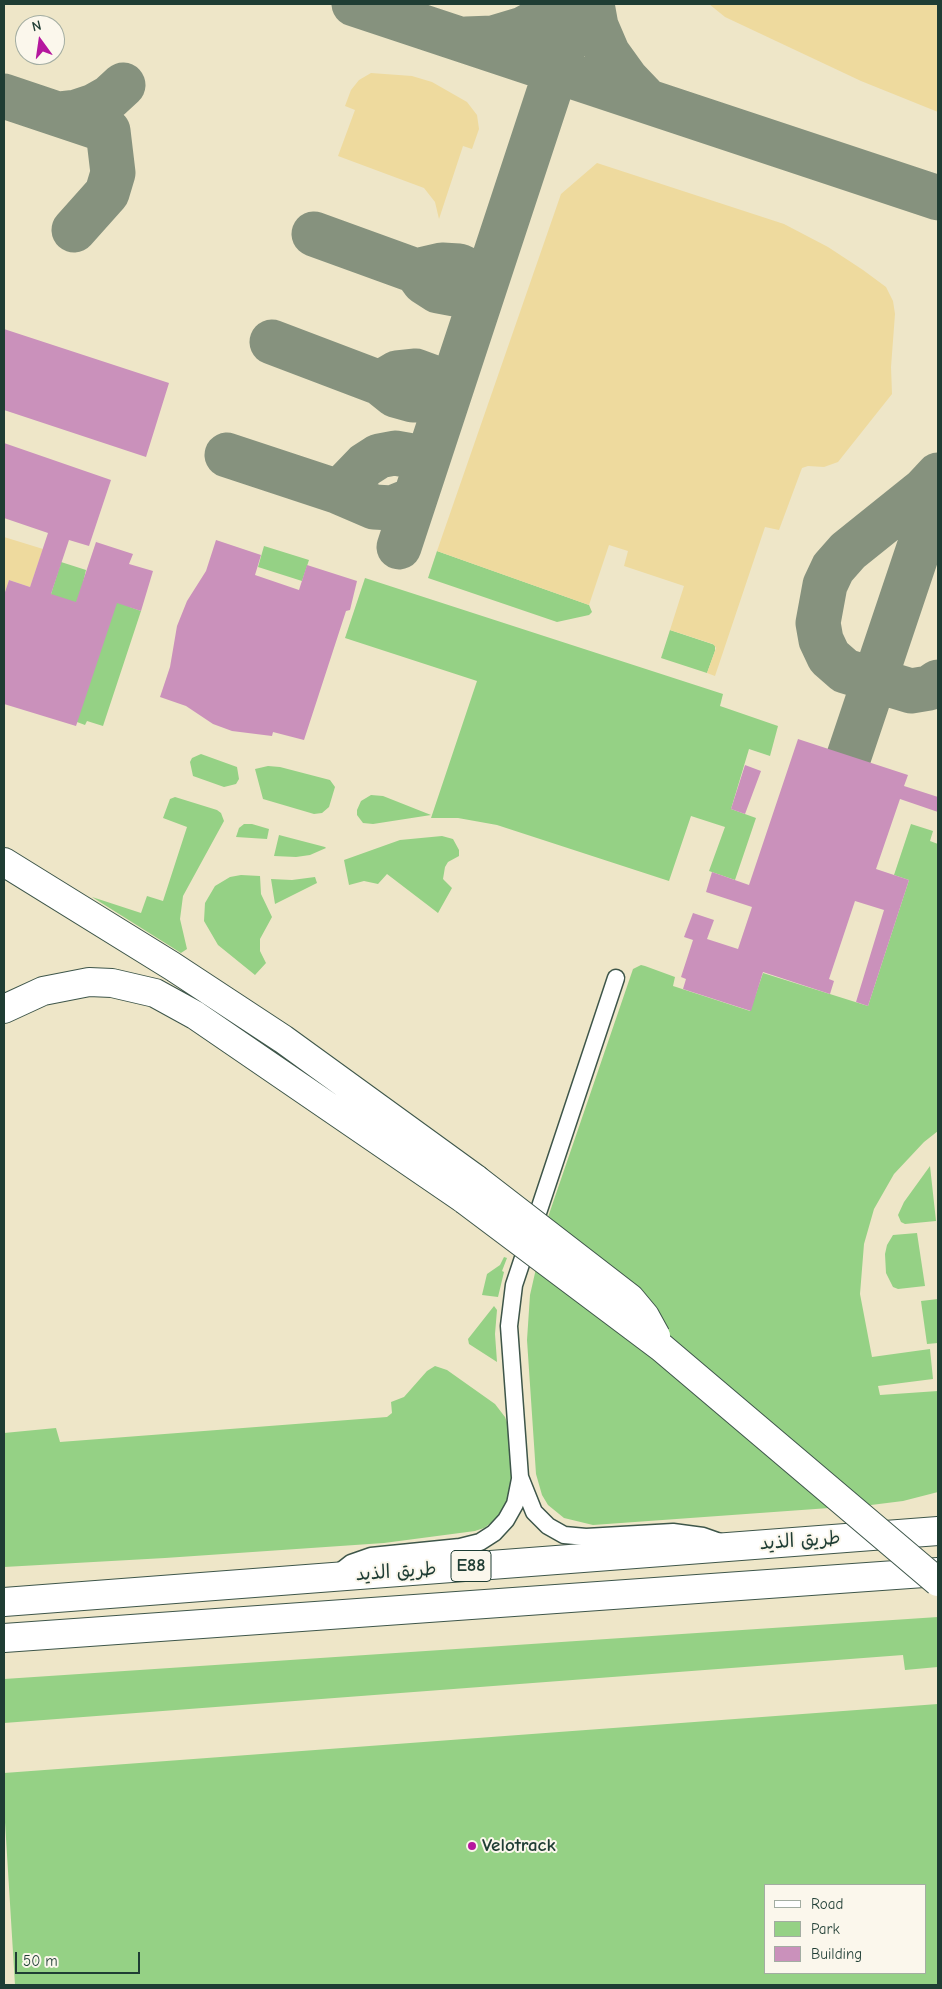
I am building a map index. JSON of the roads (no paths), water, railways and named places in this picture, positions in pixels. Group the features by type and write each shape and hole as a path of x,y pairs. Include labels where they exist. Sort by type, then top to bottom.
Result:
{"highway":[{"path":"4,862 172,966 283,1039 471,1190"},
{"path":"4,1009 43,991 89,982 112,983 155,993 195,1015 471,1190 630,1298 645,1316 662,1348 938,1582"},
{"name":"طريق الذيد","path":"4,1602 938,1531"},
{"name":"طريق الذيد","path":"4,1638 938,1572"},
{"path":"885,1576 905,1586 938,1594"},
{"path":"4,1586 24,1590 48,1599"}],"street":[{"path":"616,978 514,1285 511,1306 510,1346 520,1477 534,1512 548,1526 564,1535 586,1537 674,1532 703,1536 729,1546"},
{"path":"334,1577 350,1563 371,1556 460,1547 480,1542 500,1527 511,1513 520,1477"}],"place":[{"name":"Velotrack","path":"472,1846"}]}
